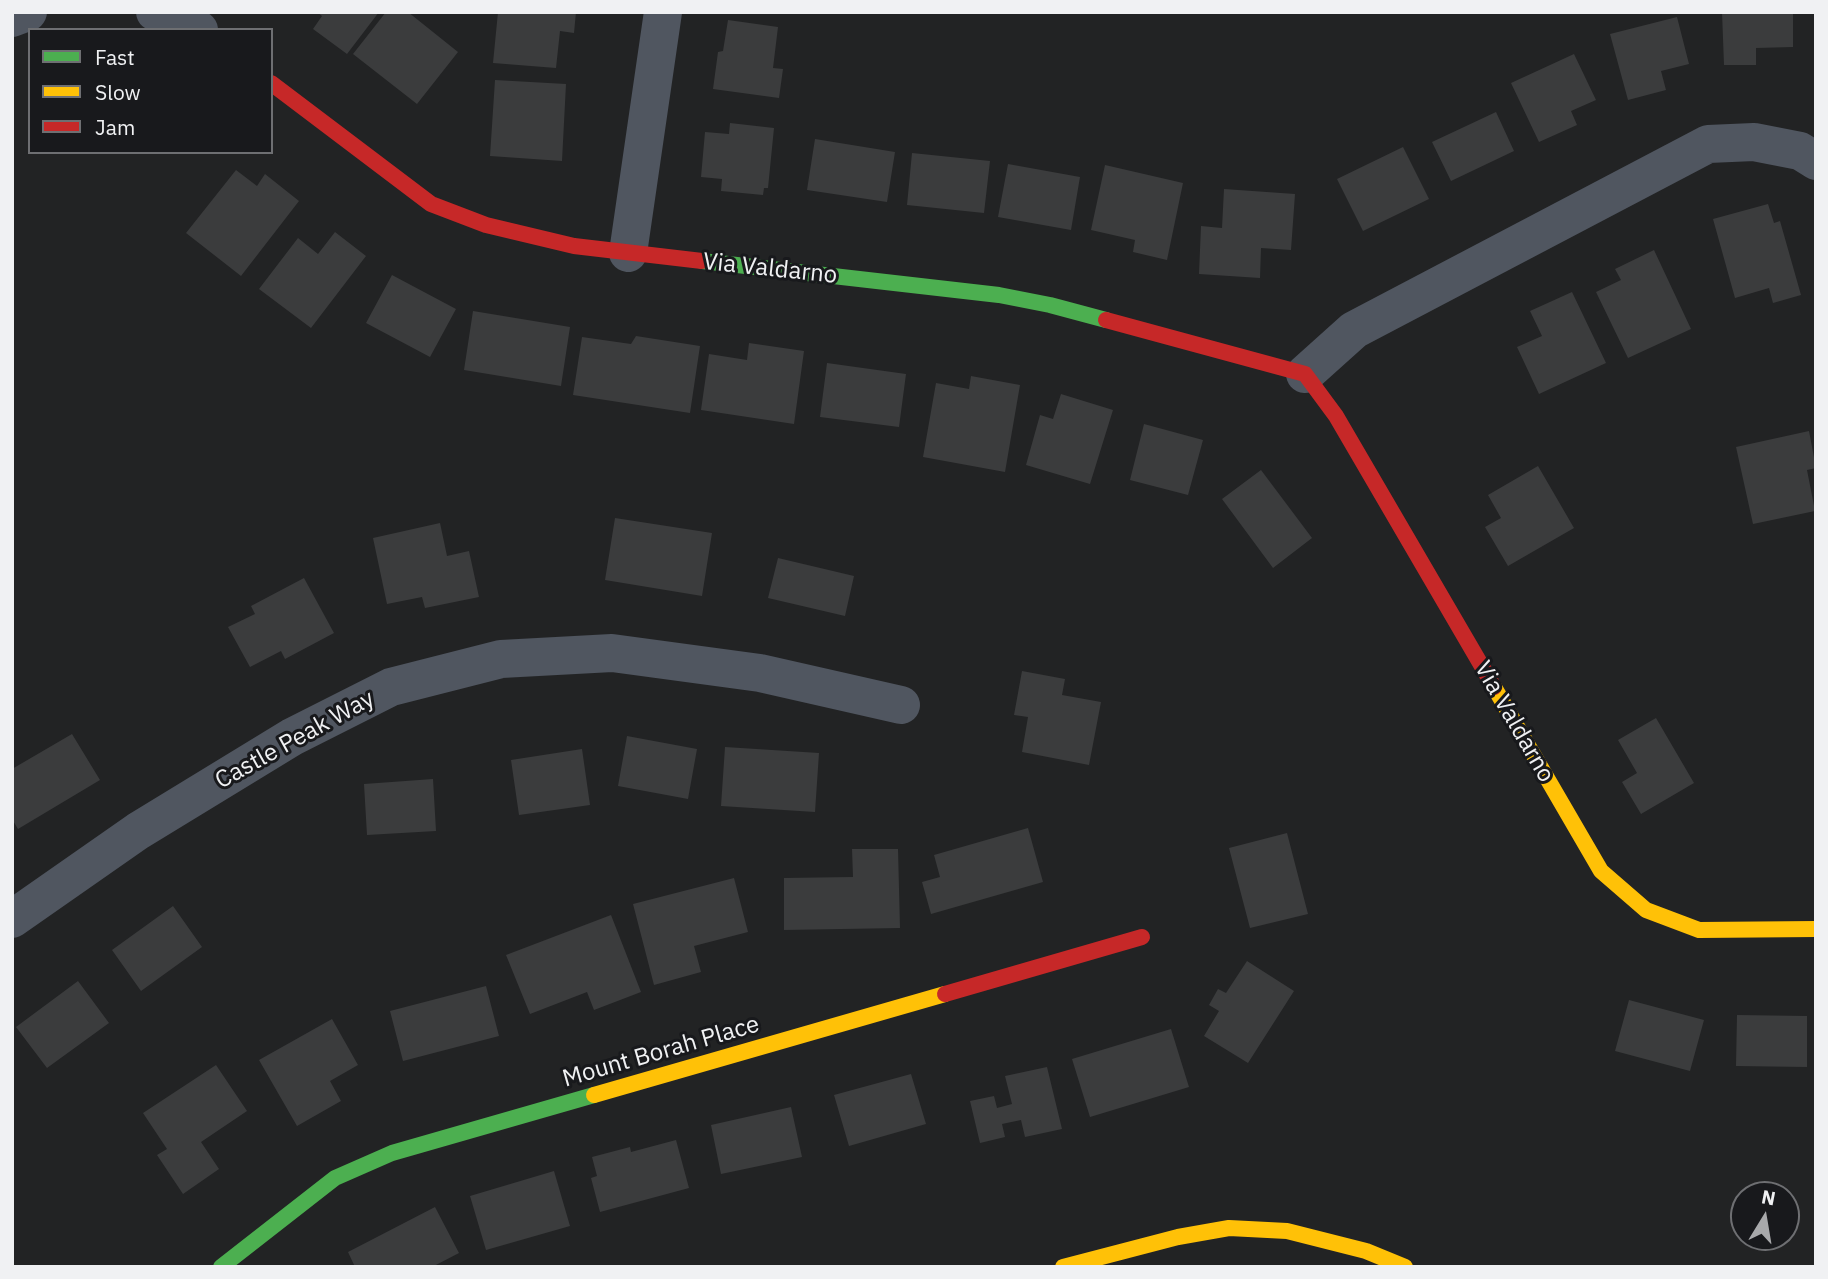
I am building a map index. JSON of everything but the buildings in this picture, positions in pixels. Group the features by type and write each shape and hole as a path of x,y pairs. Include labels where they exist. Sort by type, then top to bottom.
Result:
{"street":[{"path":"12,18 28,12"},
{"path":"155,12 196,28"},
{"path":"628,253 663,12"},
{"name":"Via Valdarno","path":"273,85 431,204 486,225 562,245 999,295 1050,305 1305,374 1336,416 1601,871 1646,910 1699,930 1816,929"},
{"path":"1305,374 1354,330 1708,144 1754,142 1800,151 1816,161"},
{"name":"Castle Peak Way","path":"12,919 138,831 292,737 391,687 501,659 612,653 760,673 901,705"},
{"name":"Mount Borah Place","path":"221,1267 335,1178 392,1153 1142,937"},
{"path":"1063,1267 1178,1237 1229,1228 1287,1231 1366,1251 1405,1267"}],"traffic: fast":[{"path":"702,261 999,295 1106,320"},
{"path":"221,1267 335,1178 392,1153 594,1095"}],"traffic: slow":[{"path":"1494,687 1601,871 1646,910 1699,930 1816,929"},
{"path":"594,1095 945,994"},
{"path":"1063,1267 1178,1237 1229,1228 1287,1231 1366,1251 1405,1267"}],"traffic: jam":[{"path":"273,85 431,204 486,225 574,246 702,261"},
{"path":"1106,320 1305,374 1336,416 1494,687"},
{"path":"945,994 1142,937"}]}
